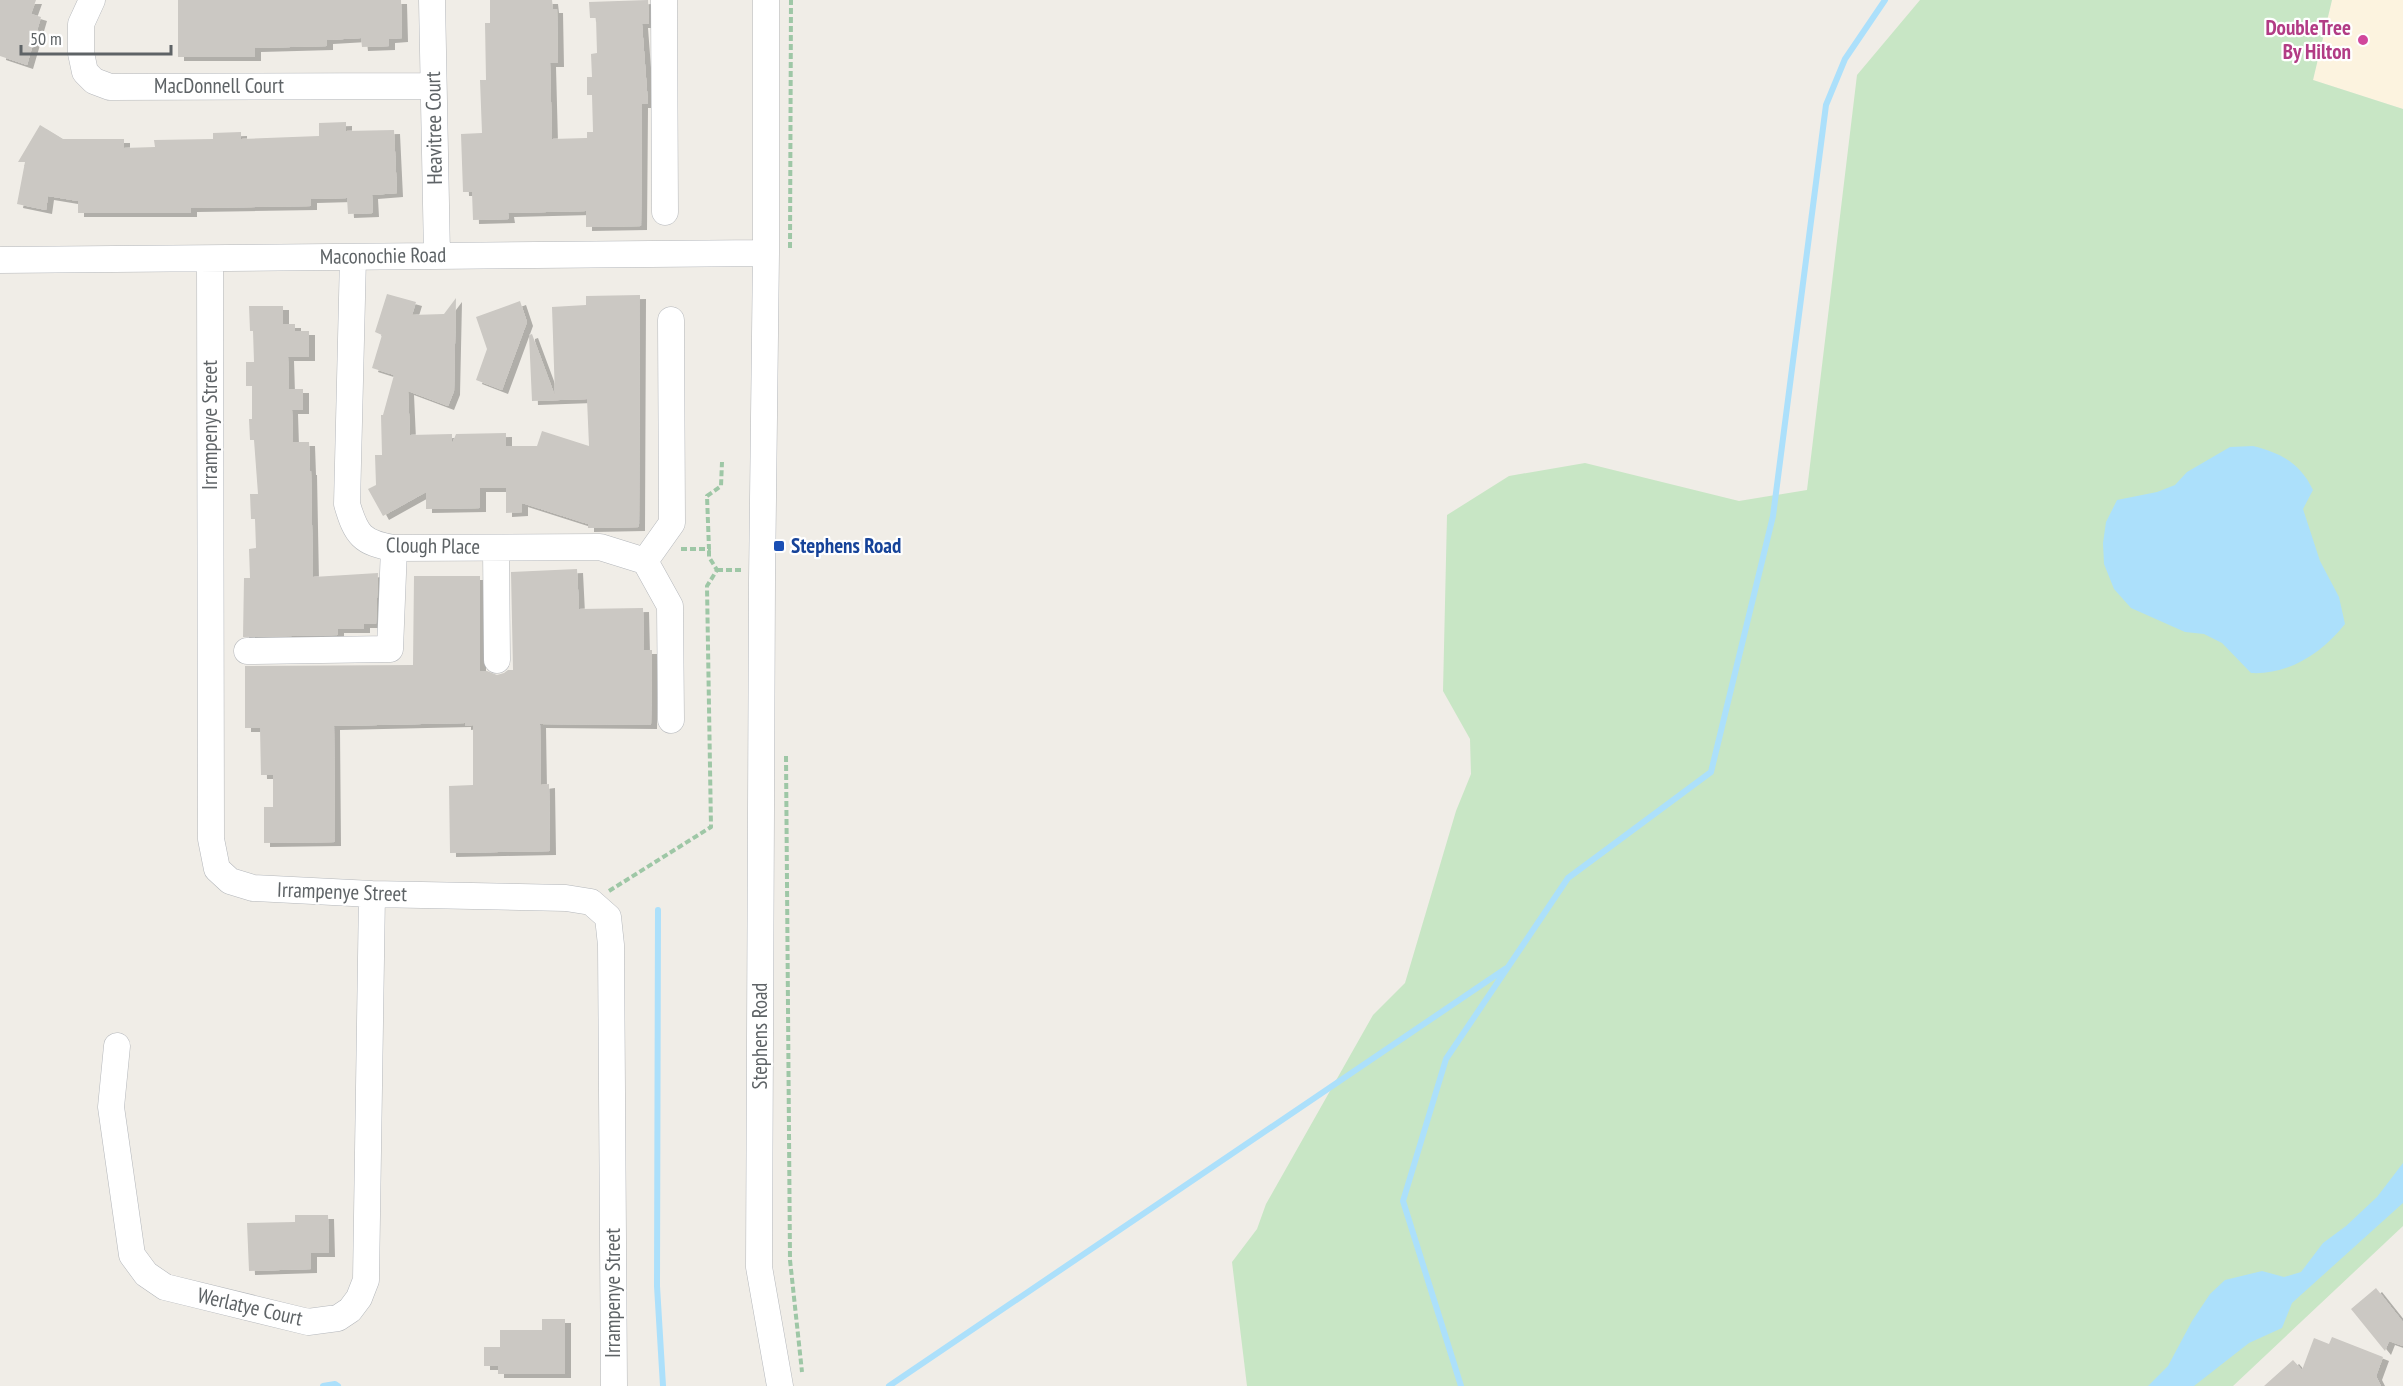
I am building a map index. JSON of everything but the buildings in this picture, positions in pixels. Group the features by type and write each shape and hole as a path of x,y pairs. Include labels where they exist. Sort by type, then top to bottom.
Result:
{"street":[{"name":"MacDonnell Court","path":"92,0 81,24 81,53 85,72 94,81 110,87 433,86"},
{"name":"Heavitree Court","path":"432,0 437,255"},
{"path":"664,0 665,212"},
{"name":"Stephens Road","path":"766,0 778,253 762,581 759,1267 780,1386"},
{"name":"Maconochie Road","path":"0,260 210,260 437,255 778,253"},
{"name":"Clough Place","path":"353,257 347,504 353,525 363,537 373,544 394,548 600,547 645,561"},
{"name":"Irrampenye Street","path":"210,260 211,839 217,869 230,881 253,888 372,894 566,898 591,902 608,916 611,945 614,1386"},
{"path":"671,320 672,523 645,561 670,606 671,720"},
{"path":"247,651 390,650 394,548"},
{"path":"496,548 497,660"},
{"name":"Werlatye Court","path":"117,1046 111,1107 132,1255 146,1274 165,1287 308,1322 339,1318 359,1299 366,1280 372,894"}],"path":[{"path":"778,253 791,243 791,0"},
{"path":"591,902 711,827 707,586 717,570 709,557 707,495 722,486 722,462"},
{"path":"660,539 670,549 709,549"},
{"path":"786,748 790,1260 803,1375"}],"shaded area":[{"name":"DoubleTree By Hilton","path":"2332,0 2403,0 2403,109 2313,80"}],"green space":[{"path":"1920,0 2332,0 2313,80 2403,109 2403,1226 2233,1386 1247,1386 1232,1262 1257,1229 1266,1204 1373,1015 1405,983 1456,811 1471,774 1470,739 1443,691 1447,515 1509,476 1585,463 1739,501 1807,490 1857,75"}],"water":[{"path":"2253,446 2289,460 2302,473 2313,490 2303,509 2320,561 2339,597 2345,624 2326,644 2304,660 2265,673 2251,673 2222,643 2204,634 2185,632 2131,608 2114,589 2104,564 2103,543 2106,522 2117,500 2157,492 2175,485 2187,472 2230,447"},
{"path":"2403,1163 2403,1203 2292,1303 2282,1328 2249,1343 2194,1386 2148,1386 2168,1366 2192,1321 2210,1294 2225,1280 2262,1271 2284,1277 2301,1272 2323,1243 2346,1226 2377,1197"}],"waterway":[{"path":"1461,1386 1403,1201 1446,1059 1568,878 1711,772 1773,516 1826,105 1845,59 1885,0"},
{"path":"658,910 657,1286 663,1386"},
{"path":"889,1386 1505,969"},
{"path":"323,1386 335,1384 338,1386"}],"place":[{"name":"DoubleTree By Hilton","path":"2363,40"},
{"name":"Stephens Road","path":"779,546"}]}
